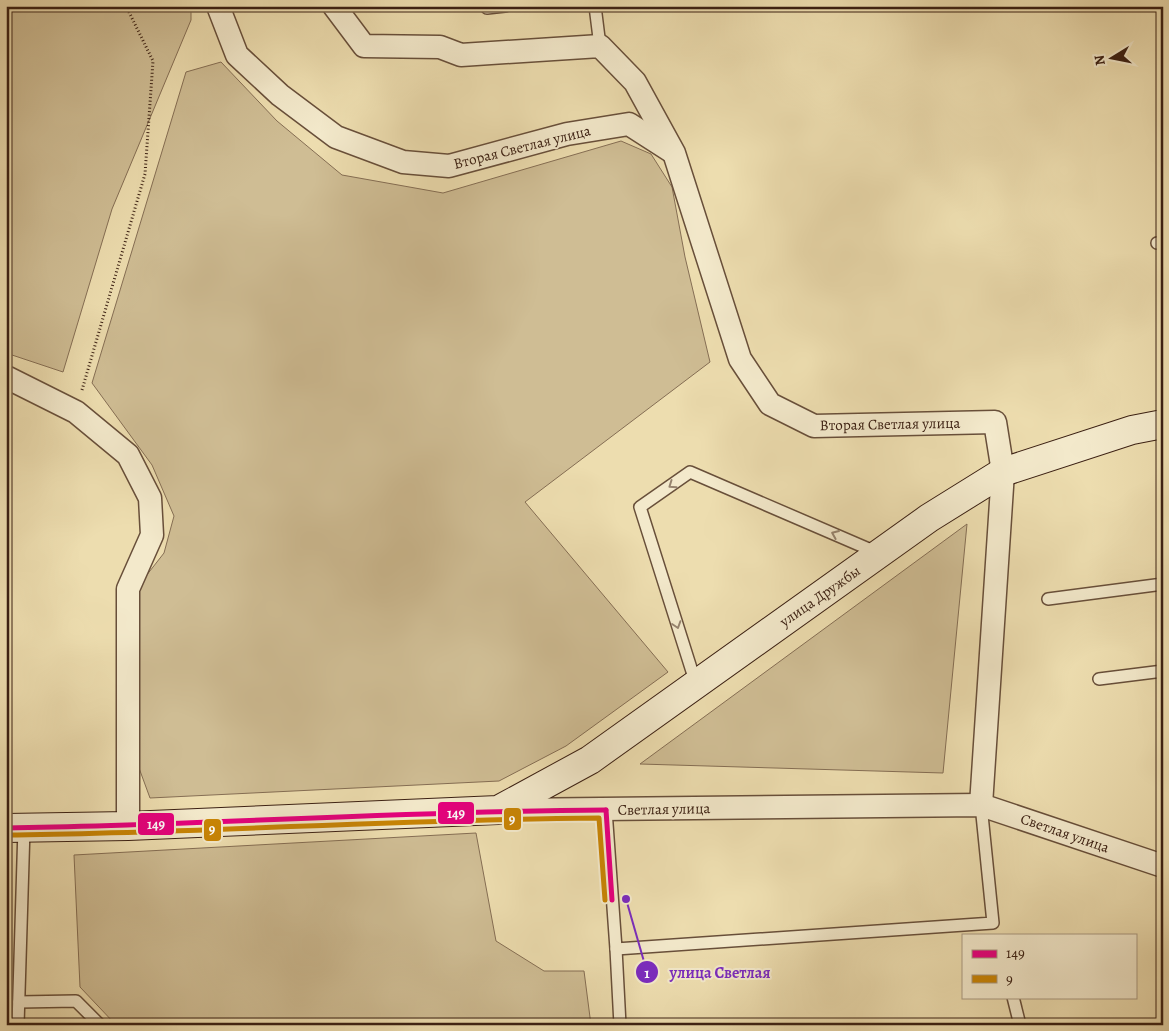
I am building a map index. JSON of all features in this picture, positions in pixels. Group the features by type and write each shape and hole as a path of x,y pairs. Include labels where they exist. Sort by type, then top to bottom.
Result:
{"street":[{"name":"Вторая Светлая улица","path":"218,6 237,55 280,95 336,137 403,162 449,166 567,134 629,124 674,153"},
{"path":"334,6 364,46 440,48 461,55 600,46"},
{"name":"Вторая Светлая улица","path":"600,46 635,82 674,153 740,359 770,404 814,426 995,422 1003,472"},
{"path":"6,377 76,412 128,455 150,498 152,535 128,589 128,826"},
{"name":"улица Дружбы","path":"498,810 590,760 929,518 1003,472 1132,430 1163,424"},
{"path":"981,805 1003,472"},
{"name":"Светлая улица","path":"15,828 128,826 498,810 981,805 1163,866"}],"lane":[{"path":"487,6 487,8 505,6"},
{"path":"595,6 600,46"},
{"path":"696,684 640,507 690,472 880,553"},
{"path":"1048,599 1163,584"},
{"path":"1099,679 1163,671"},
{"path":"981,805 996,934"},
{"path":"606,810 620,1025"},
{"path":"15,828 18,1025"},
{"path":"616,949 993,923"},
{"path":"1013,998 1020,1025"},
{"path":"19,1002 76,1001 100,1025"}],"path":[{"path":"76,412 145,174 153,61 126,6"}],"shaded area":[{"path":"6,6 191,6 191,20 112,209 63,372 6,353"},
{"path":"221,62 277,121 342,175 443,193 621,141 651,154 672,187 685,257 710,362 525,502 668,672 566,746 499,781 150,798 139,768 135,590 164,553 174,516 152,465 92,383 186,72"},
{"path":"967,524 943,773 640,764"},
{"path":"476,833 496,941 544,971 584,971 591,1025 116,1025 80,987 74,855"},
{"path":"6,865 9,875 6,1020"}],"transit line":[{"name":"149","path":"606,810 612,900"},
{"name":"149","path":"6,828 606,810"},
{"name":"9","path":"6,835 599,818 605,900"}],"place":[{"name":"улица Светлая","path":"626,899"}]}
